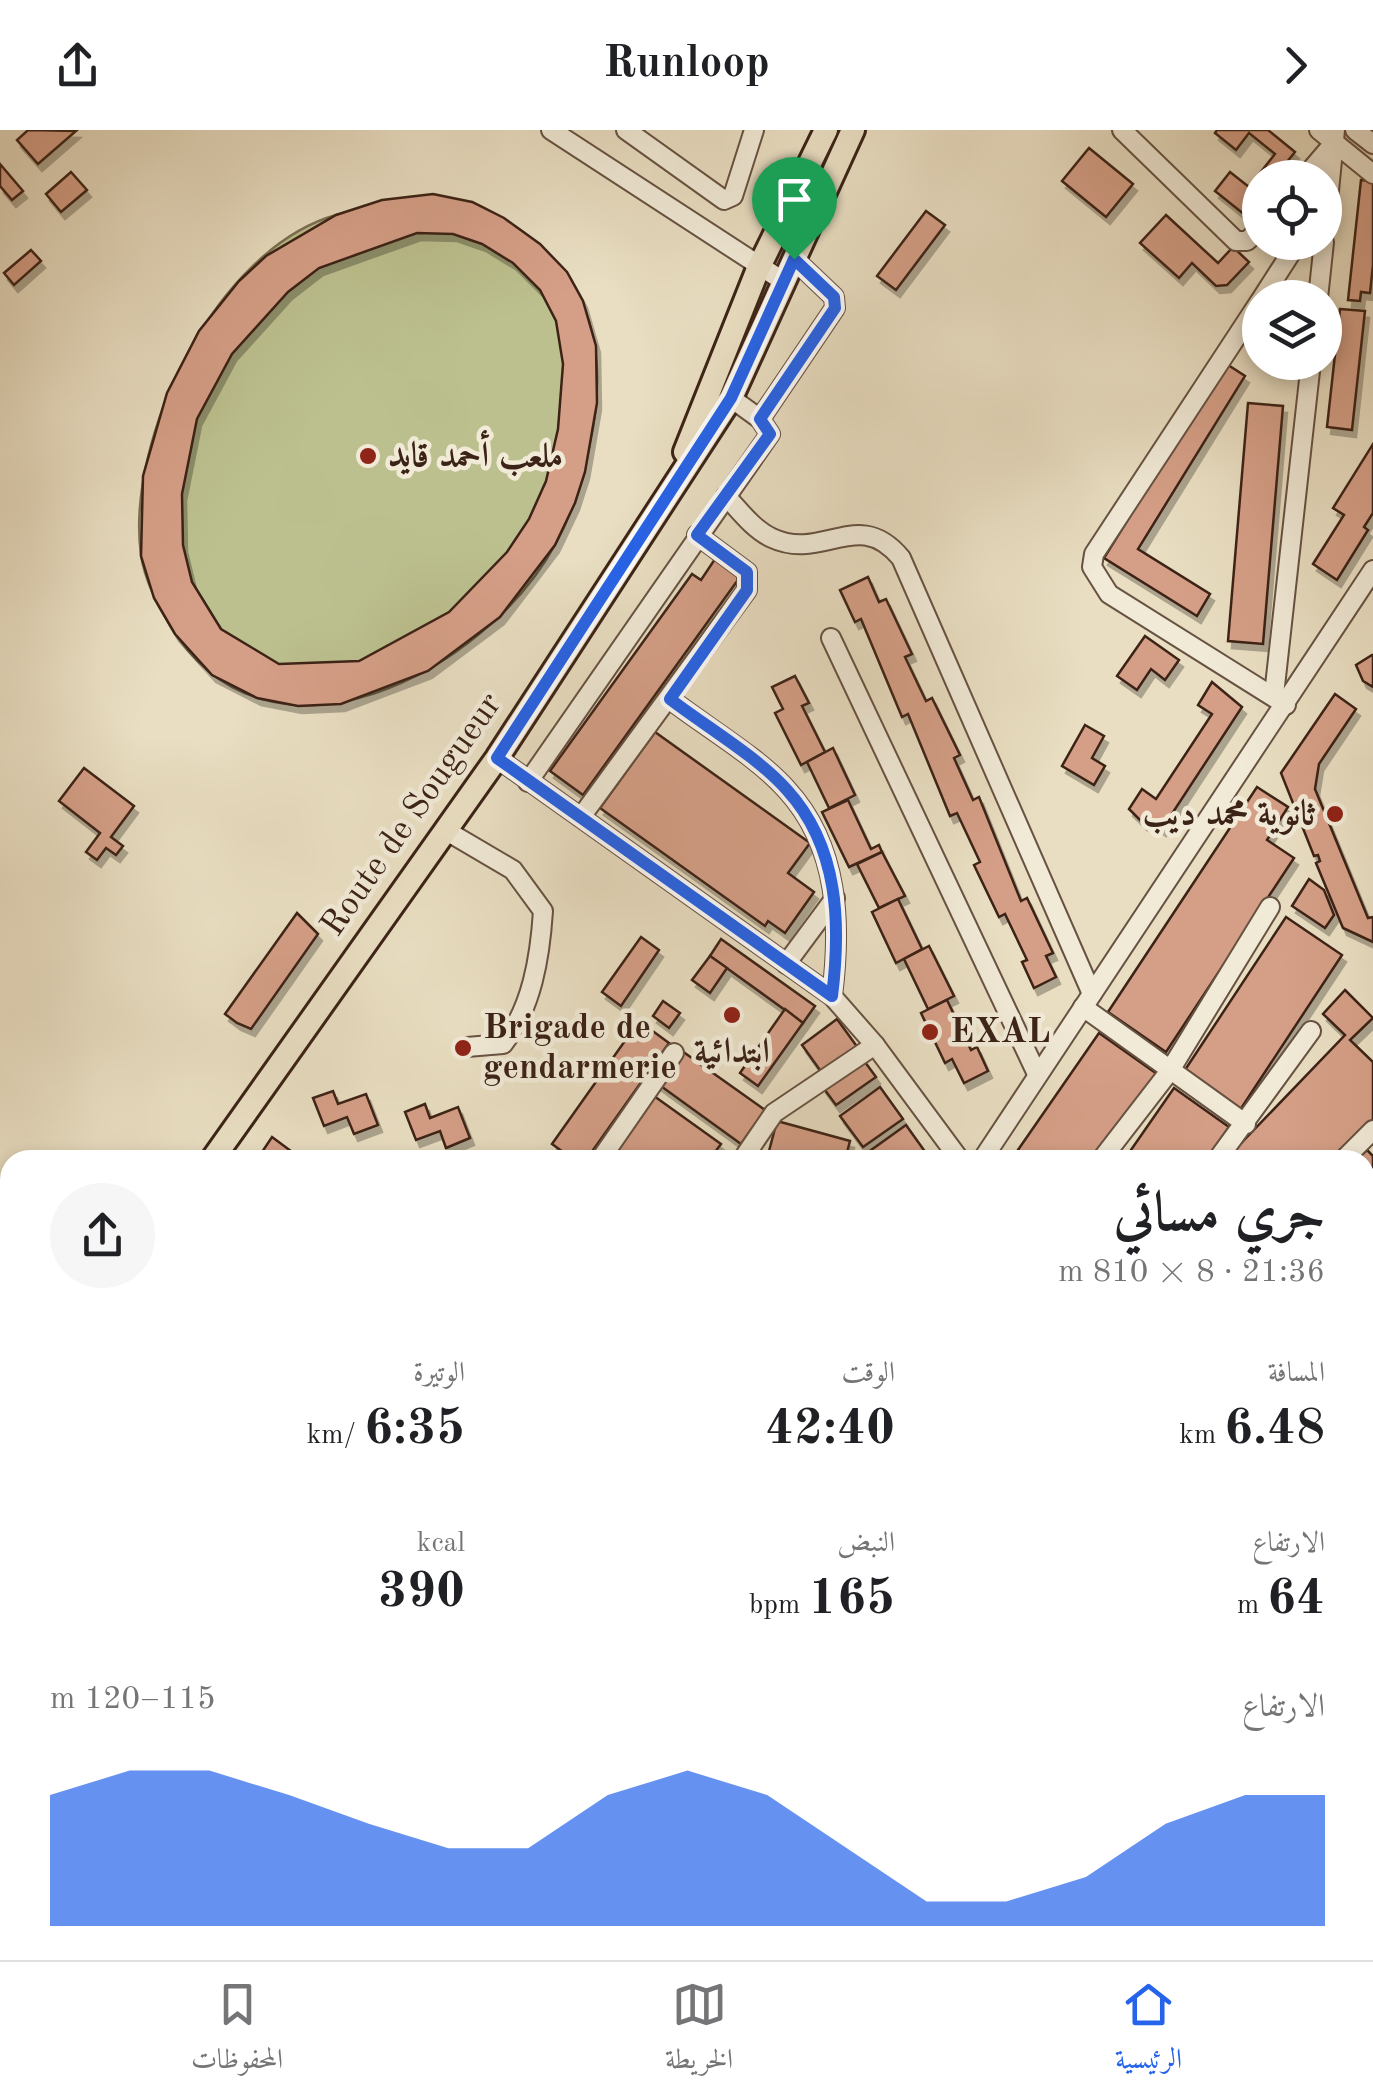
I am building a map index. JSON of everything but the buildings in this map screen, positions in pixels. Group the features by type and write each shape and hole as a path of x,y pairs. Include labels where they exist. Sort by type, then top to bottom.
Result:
{"main road":[{"path":"663,507 758,269 826,130"},
{"path":"663,507 731,398 853,130"},
{"name":"Route de Sougueur","path":"219,1150 497,758 663,507"}],"street":[{"path":"551,130 783,282"},
{"path":"626,130 724,200 732,196 754,130"},
{"path":"1122,130 1236,240 1242,241"},
{"path":"1318,130 1335,136 1373,174"},
{"path":"1354,130 1373,144"},
{"path":"1317,160 1335,136"},
{"path":"760,419 835,308 834,297 794,259"},
{"path":"1242,328 1094,554 1092,567 1108,594 1280,700"},
{"path":"1280,700 1309,380"},
{"path":"528,782 770,434 760,419 731,398"},
{"path":"726,496 772,538 822,543 871,533 886,540 901,558 1087,1001 1169,1072 1246,1124"},
{"path":"581,817 747,590 747,572 697,535"},
{"path":"988,1150 1280,700 1373,570"},
{"path":"831,638 1037,1074"},
{"path":"670,699 786,788 824,852 835,898 839,942 832,996"},
{"path":"497,758 832,996 876,1045 953,1150"},
{"path":"446,830 513,870 543,912 526,1006 514,1031 503,1044 486,1049 467,1047"},
{"path":"786,964 835,898"},
{"path":"1109,1150 1169,1072 1270,907"},
{"path":"1225,1150 1310,1030"},
{"path":"749,1150 774,1113 876,1045"},
{"path":"607,1150 674,1052"},
{"path":"1353,1150 1373,1130"}],"green space":[{"name":"ملعب أحمد قايد","path":"472,202 535,242 559,265 589,320 596,352 593,427 569,515 556,543 524,590 480,633 429,669 374,694 317,705 262,699 212,674 170,625 145,574 140,508 148,458 164,405 188,354 217,307 253,266 293,235 352,211"}],"place":[{"name":"ملعب أحمد قايد","path":"368,456"},
{"name":"ثانوية محمد ديب","path":"1335,814"},
{"name":"ابتدائية","path":"732,1015"},
{"name":"EXAL","path":"930,1032"},
{"name":"Brigade de gendarmerie","path":"463,1048"}],"route":[{"path":"794,259 834,297 835,308 760,419 770,434 697,535 747,572 747,590 670,699 786,788 810,821 824,852 835,898 839,942 832,996 497,758 731,398 794,259"}]}
